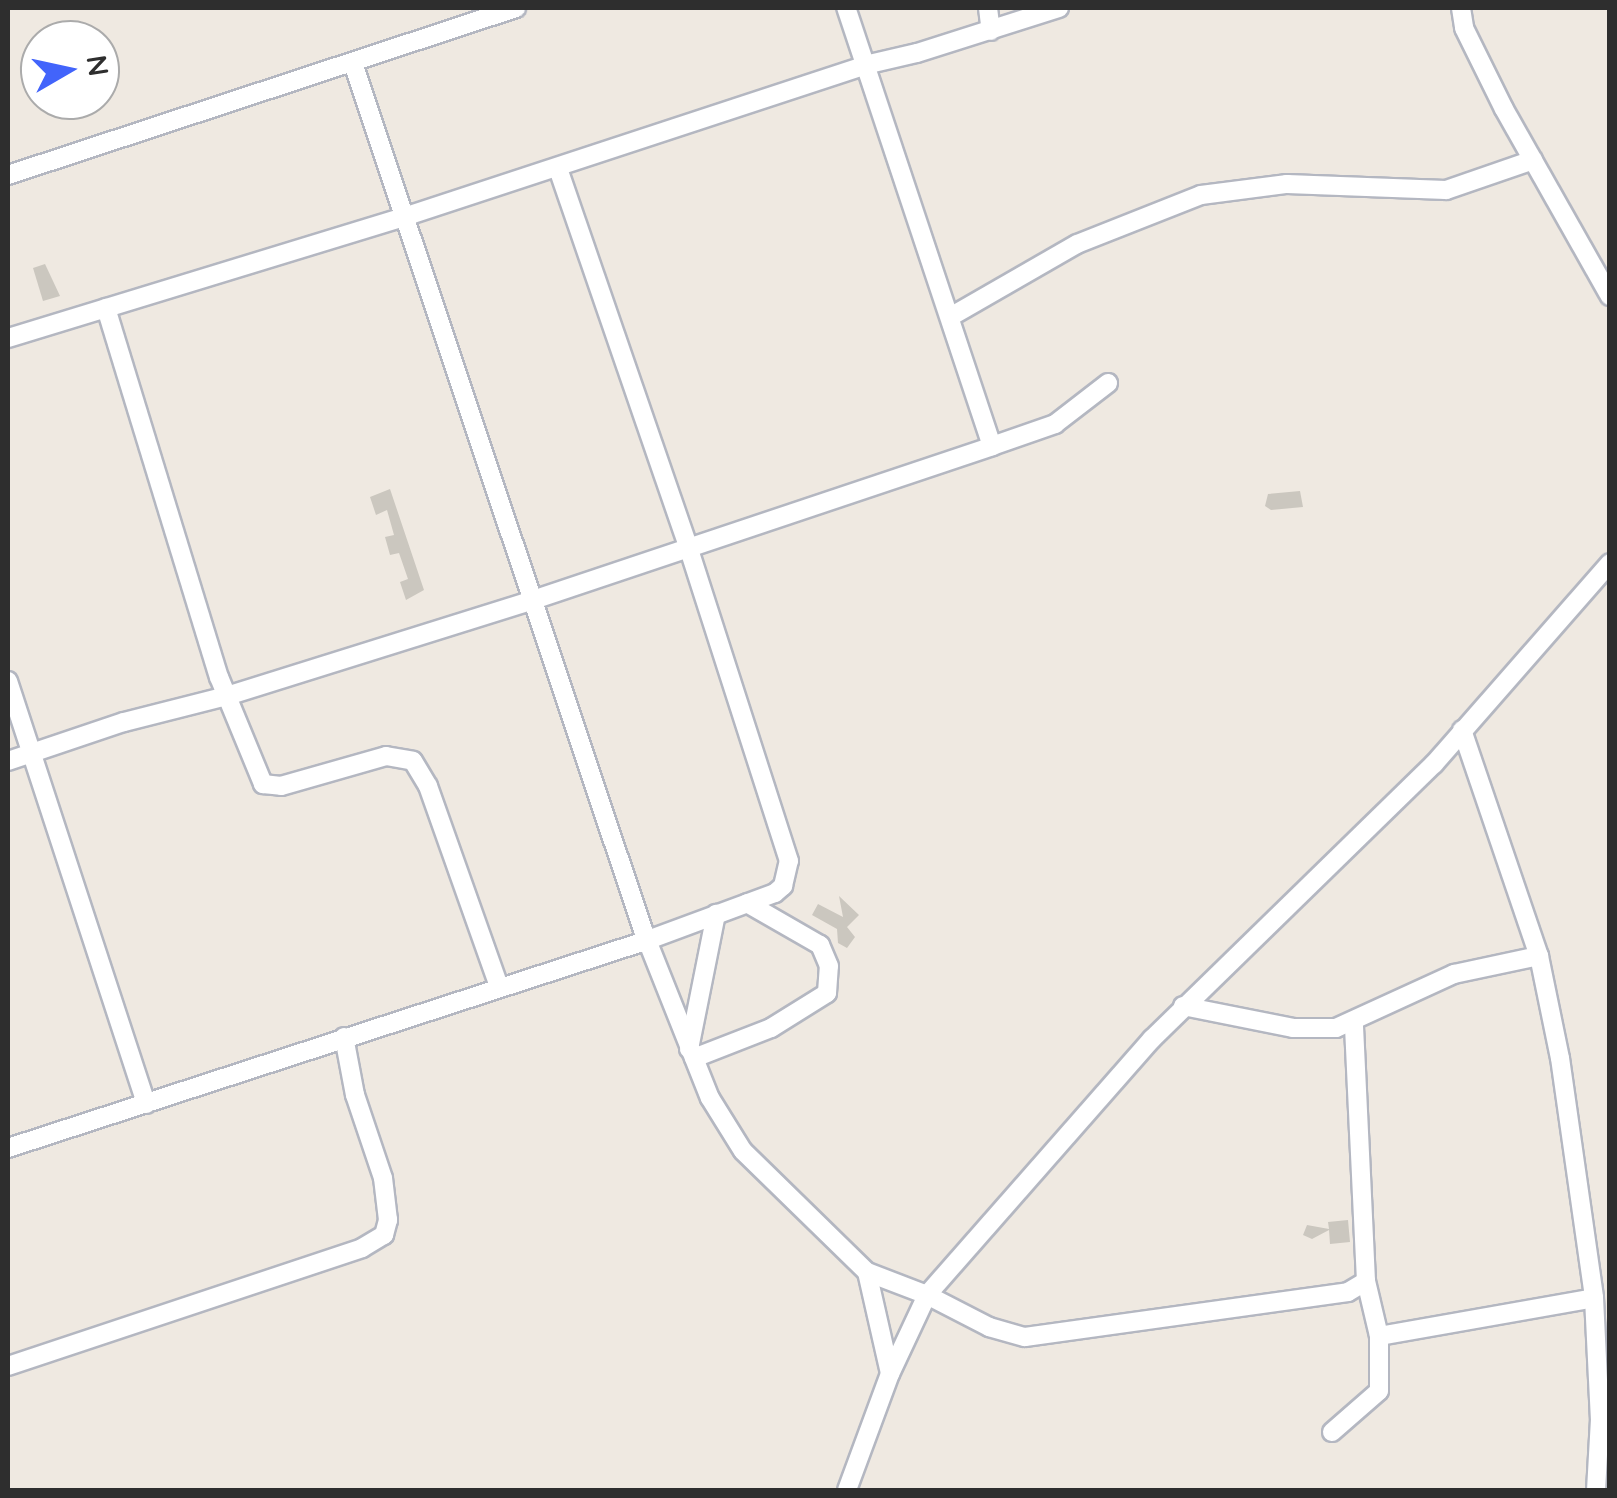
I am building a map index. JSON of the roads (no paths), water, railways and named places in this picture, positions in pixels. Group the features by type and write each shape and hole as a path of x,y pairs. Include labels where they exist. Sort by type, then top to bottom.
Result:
{"street":[{"path":"8,175 516,8"},
{"path":"846,8 992,446"},
{"path":"988,8 991,31"},
{"path":"8,338 404,218 865,65 1059,8"},
{"path":"1462,8 1464,28 1610,296"},
{"path":"354,63 648,940 710,1098 742,1151 866,1272 1026,1338 1348,1292 1366,1280"},
{"path":"950,317 1077,244 1201,195 1288,184 1446,190 1534,160"},
{"path":"8,1148 648,940 747,904 783,886 789,861 688,546 558,169"},
{"path":"106,308 227,696 263,784 280,786 386,756 413,761 428,786 499,986"},
{"path":"8,761 124,722 227,696 533,600 992,446 1055,424 1108,382"},
{"path":"847,1490 890,1374 927,1294 1183,1006 1434,764 1610,563"},
{"path":"8,681 146,1104"},
{"path":"1462,730 1539,956 1560,1058 1594,1298 1600,1419 1596,1490"},
{"path":"692,1054 771,1028 827,992 829,966 820,945 747,904"},
{"path":"692,1054 716,914"},
{"path":"1183,1006 1293,1028 1354,1023 1454,974 1539,956"},
{"path":"1332,1432 1380,1390 1379,1336 1366,1280 1354,1023"},
{"path":"8,1366 362,1248 384,1235 388,1220 383,1178 355,1095 344,1036"},
{"path":"866,1272 890,1374"},
{"path":"1348,1292 1370,1305"},
{"path":"1379,1336 1594,1298"}]}
